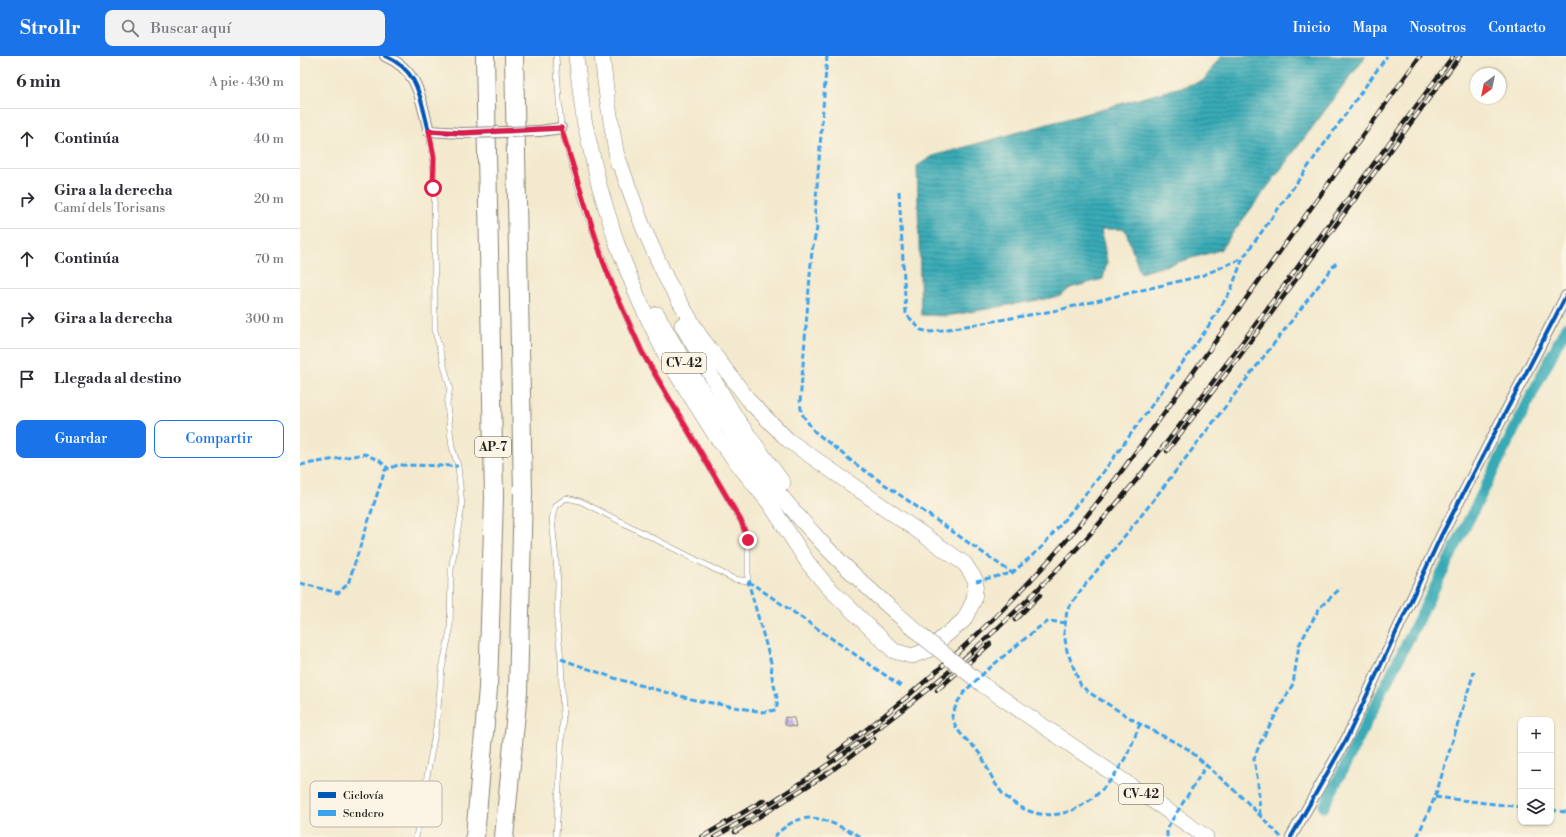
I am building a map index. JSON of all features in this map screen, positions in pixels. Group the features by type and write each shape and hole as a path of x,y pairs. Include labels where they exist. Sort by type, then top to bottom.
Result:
{"highway":[{"name":"AP-7","path":"475,837 488,688 494,496 486,56"},
{"name":"AP-7","path":"504,837 518,692 523,492 514,56"}],"main road":[{"path":"576,56 584,120 599,185 617,244 639,300 669,362 717,438 770,504 808,563 827,586 894,651 912,656 928,650 964,620 974,600 976,581 965,564 788,440 751,403 700,336 668,280 643,227 617,155"},
{"name":"CV-42","path":"582,56 588,119 603,183 623,240 646,294 678,354 727,427 781,496 826,547 923,636 983,685 1202,835"},
{"name":"CV-42","path":"602,56 619,176 638,230 662,284 692,343 736,418 788,490 832,542 896,612"}],"street":[{"path":"385,56 396,61 408,71 417,88 429,131 462,133 540,131 561,128"},
{"path":"1291,837 1346,740 1440,538 1566,296"}],"lane":[{"path":"556,56 561,128 584,206 616,294 642,352 741,521 748,540 749,563 748,581 734,579 580,501 566,498 554,506 552,519 558,582 557,622 561,666 563,717 556,837"},
{"path":"426,781 436,727 442,669 450,630 451,570 462,506 458,466 452,447 447,404 450,388 435,330 434,164 429,131"},
{"path":"416,837 418,827"}],"water":[{"path":"1221,56 1366,56 1220,250 1140,273 1125,229 1101,229 1107,262 1103,279 1070,288 1061,296 947,316 921,315 917,166 933,156 1203,81"}],"building":[{"path":"785,717 794,718 796,727 785,725"}],"waterway":[{"path":"1324,807 1566,327"}],"railway":[{"path":"830,757 909,695 984,628 1031,580 1078,526 1123,470 1420,56"},
{"path":"715,837 805,780 849,750 891,718 973,651 1050,577 1109,513 1164,446 1453,56"},
{"path":"1167,451 1239,357 1460,56"},
{"path":"1015,620 1040,595"},
{"path":"937,690 990,644"},
{"path":"735,832 831,771 874,739"},
{"path":"702,837 764,800"}],"marked path":[{"path":"827,56 815,212 817,228 812,250 800,403 802,414 814,431 854,463 1012,573"},
{"path":"976,581 1012,573 1042,547 1104,471 1204,333 1230,292 1243,258 1387,56"},
{"path":"899,191 906,314 921,330 931,332 1058,310 1201,276 1243,258"},
{"path":"1281,837 1245,800 1188,749 1140,724 1081,686 1067,651 1064,633 1067,610 1081,590 1148,507 1336,263"},
{"path":"300,465 365,454 380,461 389,469"},
{"path":"300,583 338,593 348,584 385,470 398,465 458,466"},
{"path":"748,581 901,686"},
{"path":"561,659 617,679 695,700 763,712 776,710 777,699 772,677 772,666 748,581"},
{"path":"1260,815 1258,782 1254,759 1260,743 1293,684 1299,645 1320,607 1341,588"},
{"path":"1066,623 1049,621 1038,628 987,670 965,691 957,703 952,716 955,724 962,735 979,753 994,782 1003,794 1020,807 1037,813 1054,815 1071,811 1086,803 1113,777 1131,747 1140,724"},
{"path":"1417,837 1435,797 1474,672"},
{"path":"1167,837 1167,828 1206,766"},
{"path":"1435,797 1518,807"},
{"path":"1554,810 1566,812"},
{"path":"774,837 785,827 806,818 827,821 862,837"}],"cycle path":[{"path":"385,56 397,62 412,78 417,87 429,131 462,133 561,128"},
{"path":"1291,837 1346,740 1440,538 1566,296"}],"route":[{"path":"433,188 434,157 429,131 462,133 540,131 561,128 584,206 603,261 642,352 741,521 748,540"}]}
